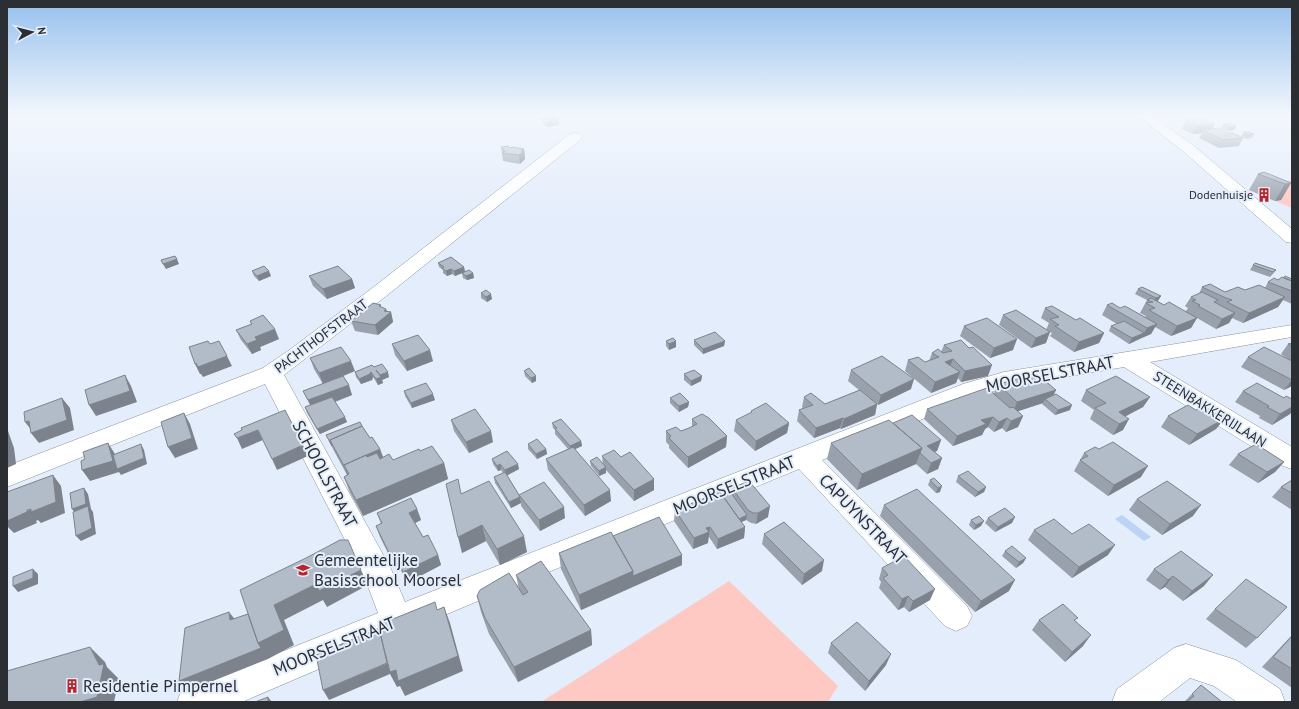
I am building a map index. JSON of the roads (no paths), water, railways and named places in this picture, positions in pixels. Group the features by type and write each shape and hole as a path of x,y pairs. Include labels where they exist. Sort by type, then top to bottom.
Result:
{"street":[{"name":"PACHTHOFSTRAAT","path":"7,477 271,373 296,356 378,293 561,149"},
{"path":"1189,149 1292,238"},
{"name":"MOORSELSTRAAT","path":"195,702 239,686 397,620 970,390 1004,380 1292,331"},
{"name":"STEENBAKKERIJLAAN","path":"1128,359 1292,459"},
{"name":"SCHOOLSTRAAT","path":"271,373 380,578 397,620"},
{"name":"CAPUYNSTRAAT","path":"803,457 956,616"},
{"path":"1130,702 1186,660 1224,672 1267,702"}],"water":[{"path":"1122,515 1151,537 1144,541 1115,519"}],"place":[{"name":"Dodenhuisje","path":"1264,195"},
{"name":"Gemeentelijke Basisschool Moorsel","path":"303,570"},
{"name":"Residentie Pimpernel","path":"72,686"}]}
